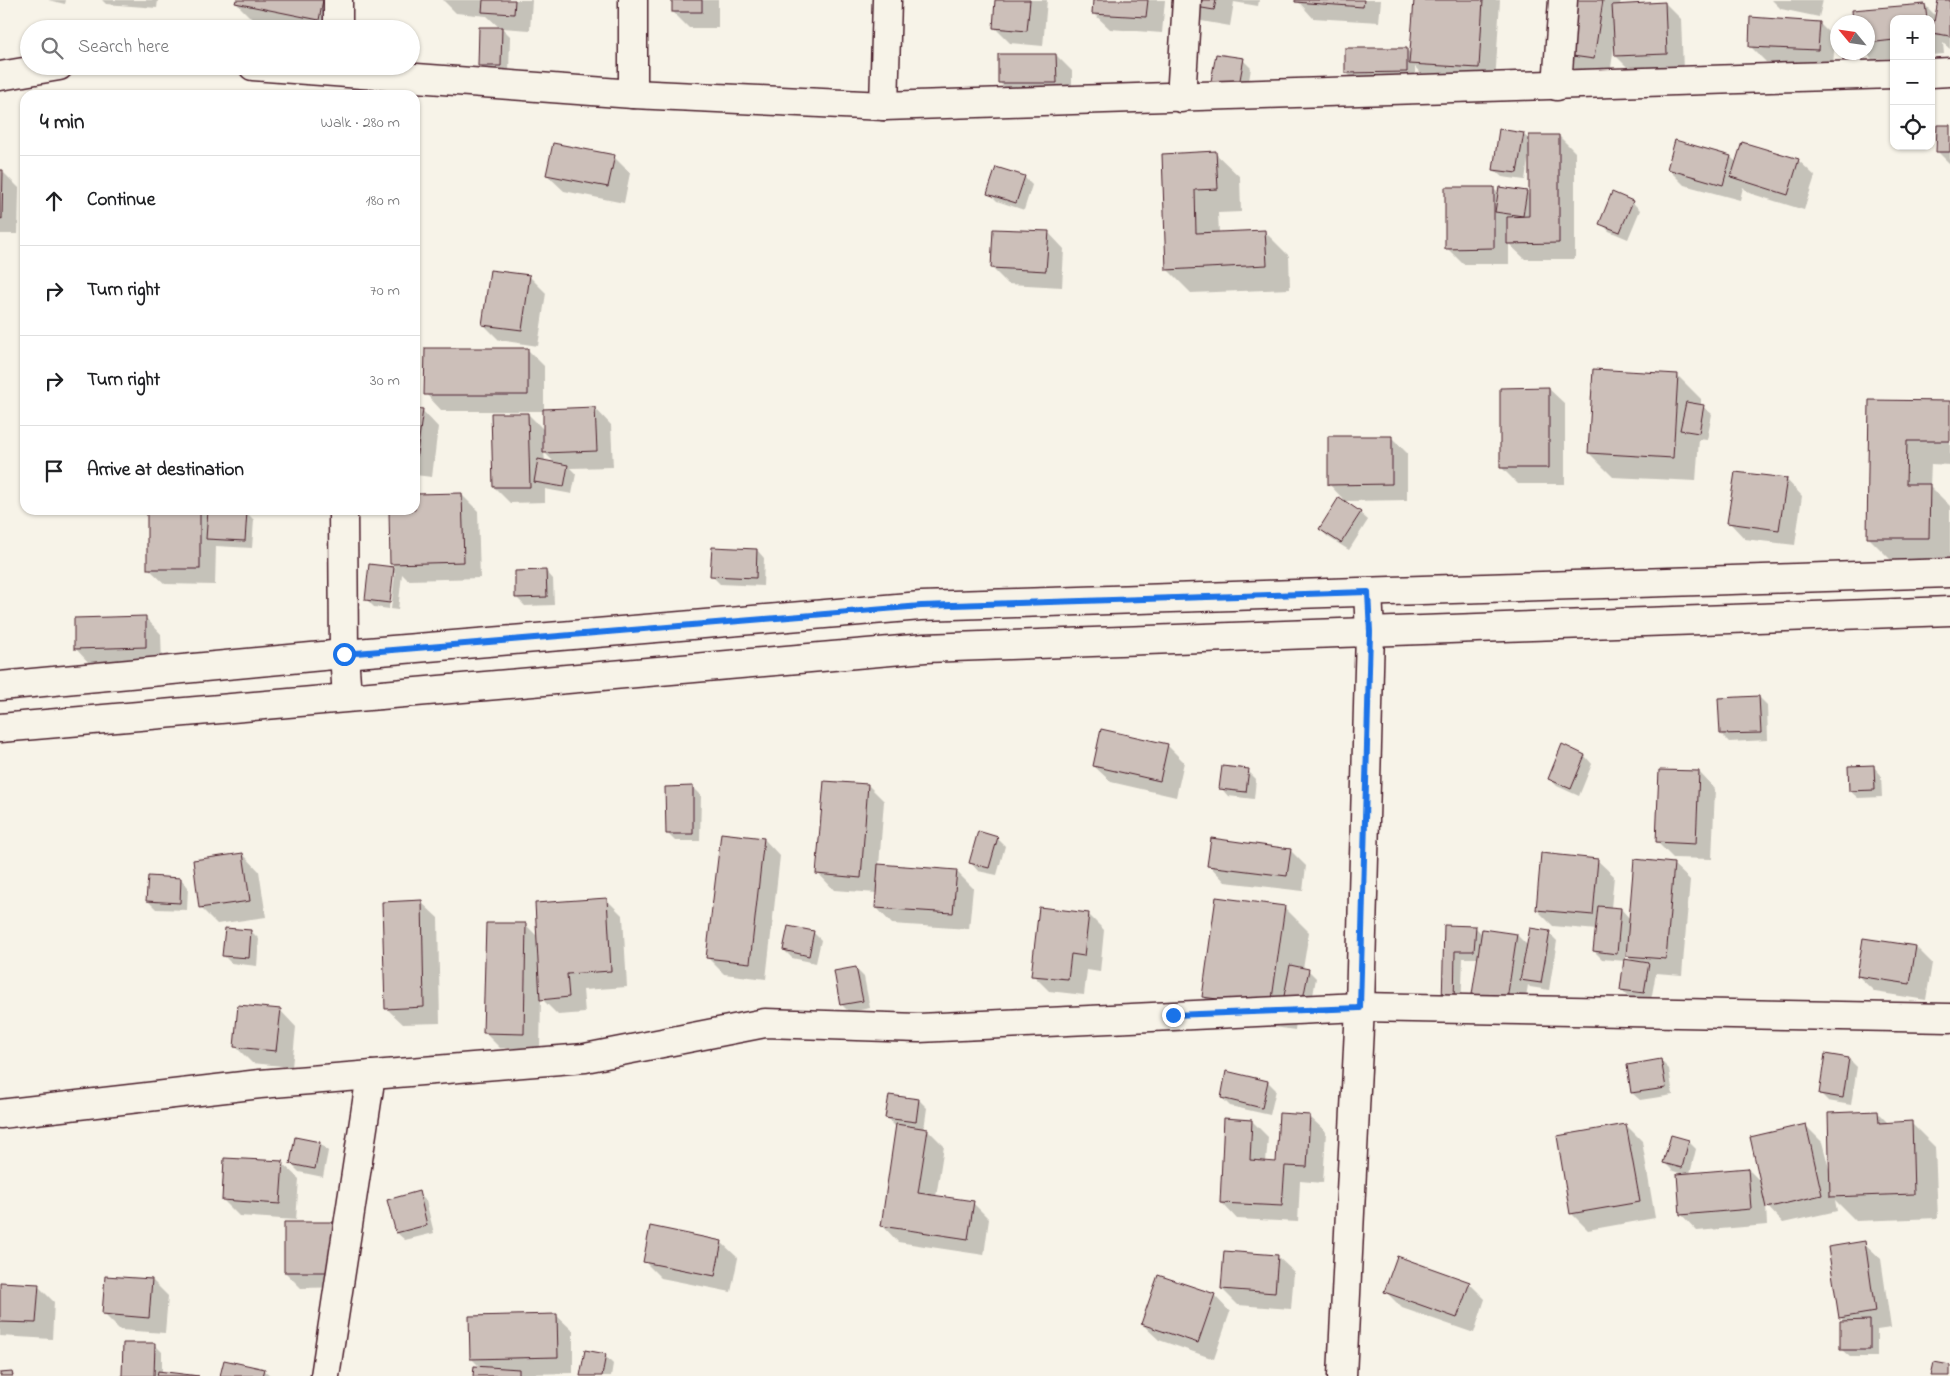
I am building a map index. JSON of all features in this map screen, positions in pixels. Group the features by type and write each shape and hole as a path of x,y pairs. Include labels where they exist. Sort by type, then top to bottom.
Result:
{"street":[{"path":"338,0 338,20"},
{"path":"632,94 633,0"},
{"path":"884,106 887,0"},
{"path":"1181,98 1186,0"},
{"path":"1557,86 1563,0"},
{"path":"1935,73 1950,72"},
{"path":"0,76 20,73"},
{"path":"317,75 338,78 884,106 1890,74"},
{"path":"342,515 344,654 347,697"},
{"path":"0,686 344,654 921,606 1950,573"},
{"path":"1342,1376 1360,1008 1370,632 1368,592"},
{"path":"0,728 925,648 1950,611"},
{"path":"0,1114 260,1084 585,1058 765,1023 919,1028 1360,1008 1950,1018"},
{"path":"325,1376 371,1075"}],"building":[{"path":"236,0 323,0 319,20 235,3"},
{"path":"483,0 515,0 514,14 482,12"},
{"path":"672,0 702,0 702,12 672,12"},
{"path":"995,0 1030,0 1027,31 993,28"},
{"path":"1093,0 1148,0 1146,17 1092,14"},
{"path":"1173,0 1216,0 1214,10 1172,3"},
{"path":"1295,0 1364,0 1363,7 1295,2"},
{"path":"1414,0 1483,0 1479,68 1409,64"},
{"path":"1566,0 1603,0 1594,59 1558,54"},
{"path":"1938,0 1950,0 1950,36 1935,34 1935,16"},
{"path":"1665,2 1667,54 1615,56 1612,5"},
{"path":"1925,4 1926,15 1890,15 1890,40 1875,42 1875,15 1852,15 1852,10"},
{"path":"1750,17 1820,22 1818,50 1749,47"},
{"path":"479,27 502,27 501,66 478,66"},
{"path":"1345,48 1407,48 1407,72 1345,73"},
{"path":"998,54 1056,54 1057,83 998,83"},
{"path":"1216,54 1244,58 1239,85 1211,81"},
{"path":"1937,125 1950,125 1950,152 1936,152"},
{"path":"1499,129 1524,133 1517,173 1493,170"},
{"path":"1529,135 1559,135 1559,243 1507,244 1507,217 1529,216"},
{"path":"1675,140 1731,156 1723,185 1667,169"},
{"path":"1742,142 1799,159 1788,195 1731,177"},
{"path":"553,143 615,155 608,187 546,175"},
{"path":"1216,151 1218,189 1195,190 1196,233 1265,230 1267,265 1166,270 1162,154"},
{"path":"996,167 1025,176 1016,203 987,194"},
{"path":"0,170 3,170 2,219 0,218"},
{"path":"1445,187 1494,187 1494,248 1445,249"},
{"path":"1499,187 1527,191 1523,216 1495,212"},
{"path":"1612,192 1633,201 1620,232 1599,224"},
{"path":"993,229 1049,231 1046,271 991,268"},
{"path":"490,270 530,275 522,330 482,325"},
{"path":"425,348 528,348 528,395 424,395"},
{"path":"1593,369 1678,374 1673,458 1588,453"},
{"path":"1549,387 1549,468 1500,468 1500,388"},
{"path":"1869,400 1950,401 1950,441 1907,441 1906,484 1930,484 1929,538 1867,538"},
{"path":"1686,402 1704,405 1699,433 1680,430"},
{"path":"595,407 597,451 543,453 543,409"},
{"path":"420,409 423,409 420,431"},
{"path":"491,413 528,413 530,487 493,487"},
{"path":"1328,436 1392,436 1392,484 1328,485"},
{"path":"538,459 568,465 564,487 534,482"},
{"path":"1735,472 1787,478 1779,530 1727,523"},
{"path":"462,493 464,562 390,564 389,515 420,515 420,494"},
{"path":"1339,497 1361,512 1341,543 1319,529"},
{"path":"147,515 200,515 200,569 147,569"},
{"path":"208,515 247,515 245,541 206,539"},
{"path":"712,547 757,549 756,578 710,576"},
{"path":"369,564 394,567 390,603 365,600"},
{"path":"546,570 547,597 515,598 515,571"},
{"path":"146,616 146,647 74,649 74,618"},
{"path":"1759,696 1761,733 1720,734 1718,698"},
{"path":"1101,729 1168,744 1160,781 1093,766"},
{"path":"1562,744 1585,755 1571,789 1548,779"},
{"path":"1874,765 1875,790 1849,791 1848,766"},
{"path":"1222,766 1249,769 1246,792 1219,789"},
{"path":"1659,770 1699,771 1696,844 1656,842"},
{"path":"824,781 868,784 861,878 816,874"},
{"path":"693,786 693,834 666,834 665,787"},
{"path":"978,831 998,837 989,868 969,863"},
{"path":"721,833 764,838 750,963 706,958"},
{"path":"1211,838 1291,849 1287,876 1207,866"},
{"path":"243,853 250,901 199,908 193,860"},
{"path":"1541,853 1598,859 1593,915 1536,910"},
{"path":"1634,859 1674,863 1666,959 1626,956"},
{"path":"878,864 957,870 953,913 875,908"},
{"path":"148,876 181,878 180,903 146,901"},
{"path":"1216,897 1285,906 1271,1006 1202,997"},
{"path":"607,898 611,971 567,974 569,997 540,1000 535,903"},
{"path":"422,900 424,1007 385,1009 382,902"},
{"path":"1598,906 1621,908 1617,954 1593,951"},
{"path":"1039,907 1089,913 1084,956 1071,954 1068,979 1031,976"},
{"path":"486,923 526,923 524,1034 483,1033"},
{"path":"1444,925 1476,926 1474,951 1455,951 1454,1003 1442,1003"},
{"path":"788,926 814,931 809,956 783,950"},
{"path":"225,928 251,930 249,958 222,956"},
{"path":"1530,928 1550,931 1541,983 1520,980"},
{"path":"1482,929 1517,934 1506,1006 1471,1001"},
{"path":"1863,938 1916,946 1910,984 1857,976"},
{"path":"1624,959 1649,963 1644,993 1620,990"},
{"path":"1290,965 1309,969 1303,999 1284,996"},
{"path":"856,967 863,1001 840,1005 834,971"},
{"path":"238,1005 281,1009 276,1051 234,1047"},
{"path":"1825,1054 1849,1058 1843,1098 1819,1094"},
{"path":"1661,1059 1666,1088 1631,1093 1627,1065"},
{"path":"1226,1071 1268,1081 1262,1108 1221,1098"},
{"path":"889,1095 919,1099 916,1122 885,1118"},
{"path":"1878,1111 1879,1123 1912,1121 1914,1194 1830,1197 1828,1113"},
{"path":"1279,1113 1310,1115 1307,1167 1285,1166 1282,1206 1220,1203 1224,1118 1252,1120 1250,1160 1276,1162"},
{"path":"896,1124 928,1129 918,1193 974,1201 968,1239 881,1226"},
{"path":"1626,1124 1640,1202 1570,1214 1557,1136"},
{"path":"1806,1124 1822,1195 1766,1208 1750,1137"},
{"path":"1671,1135 1689,1140 1682,1168 1663,1163"},
{"path":"295,1137 320,1142 315,1169 290,1164"},
{"path":"224,1158 283,1161 280,1204 222,1200"},
{"path":"1748,1168 1751,1209 1680,1215 1677,1174"},
{"path":"419,1191 427,1225 396,1233 387,1200"},
{"path":"284,1222 333,1222 332,1272 284,1272"},
{"path":"650,1226 722,1241 715,1276 643,1262"},
{"path":"1865,1241 1875,1312 1839,1318 1828,1247"},
{"path":"1224,1251 1278,1255 1275,1293 1221,1289"},
{"path":"1397,1256 1470,1282 1457,1318 1384,1292"},
{"path":"1158,1275 1215,1294 1198,1343 1141,1324"},
{"path":"105,1276 152,1279 149,1318 102,1314"},
{"path":"0,1282 39,1284 36,1323 0,1322"},
{"path":"557,1314 558,1357 470,1359 469,1316"},
{"path":"1870,1320 1870,1350 1840,1350 1840,1321"},
{"path":"123,1343 155,1343 154,1376 122,1376"},
{"path":"585,1350 606,1354 602,1376 580,1376"},
{"path":"224,1360 265,1369 263,1376 220,1376"},
{"path":"1934,1362 1950,1365 1950,1376 1931,1376"},
{"path":"474,1366 519,1369 519,1376 473,1376"},
{"path":"158,1371 199,1376 157,1376"},
{"path":"12,1372 13,1376 0,1376 0,1373"}],"route":[{"path":"344,654 921,606 1368,592 1370,632 1360,1008 1173,1015"}]}
